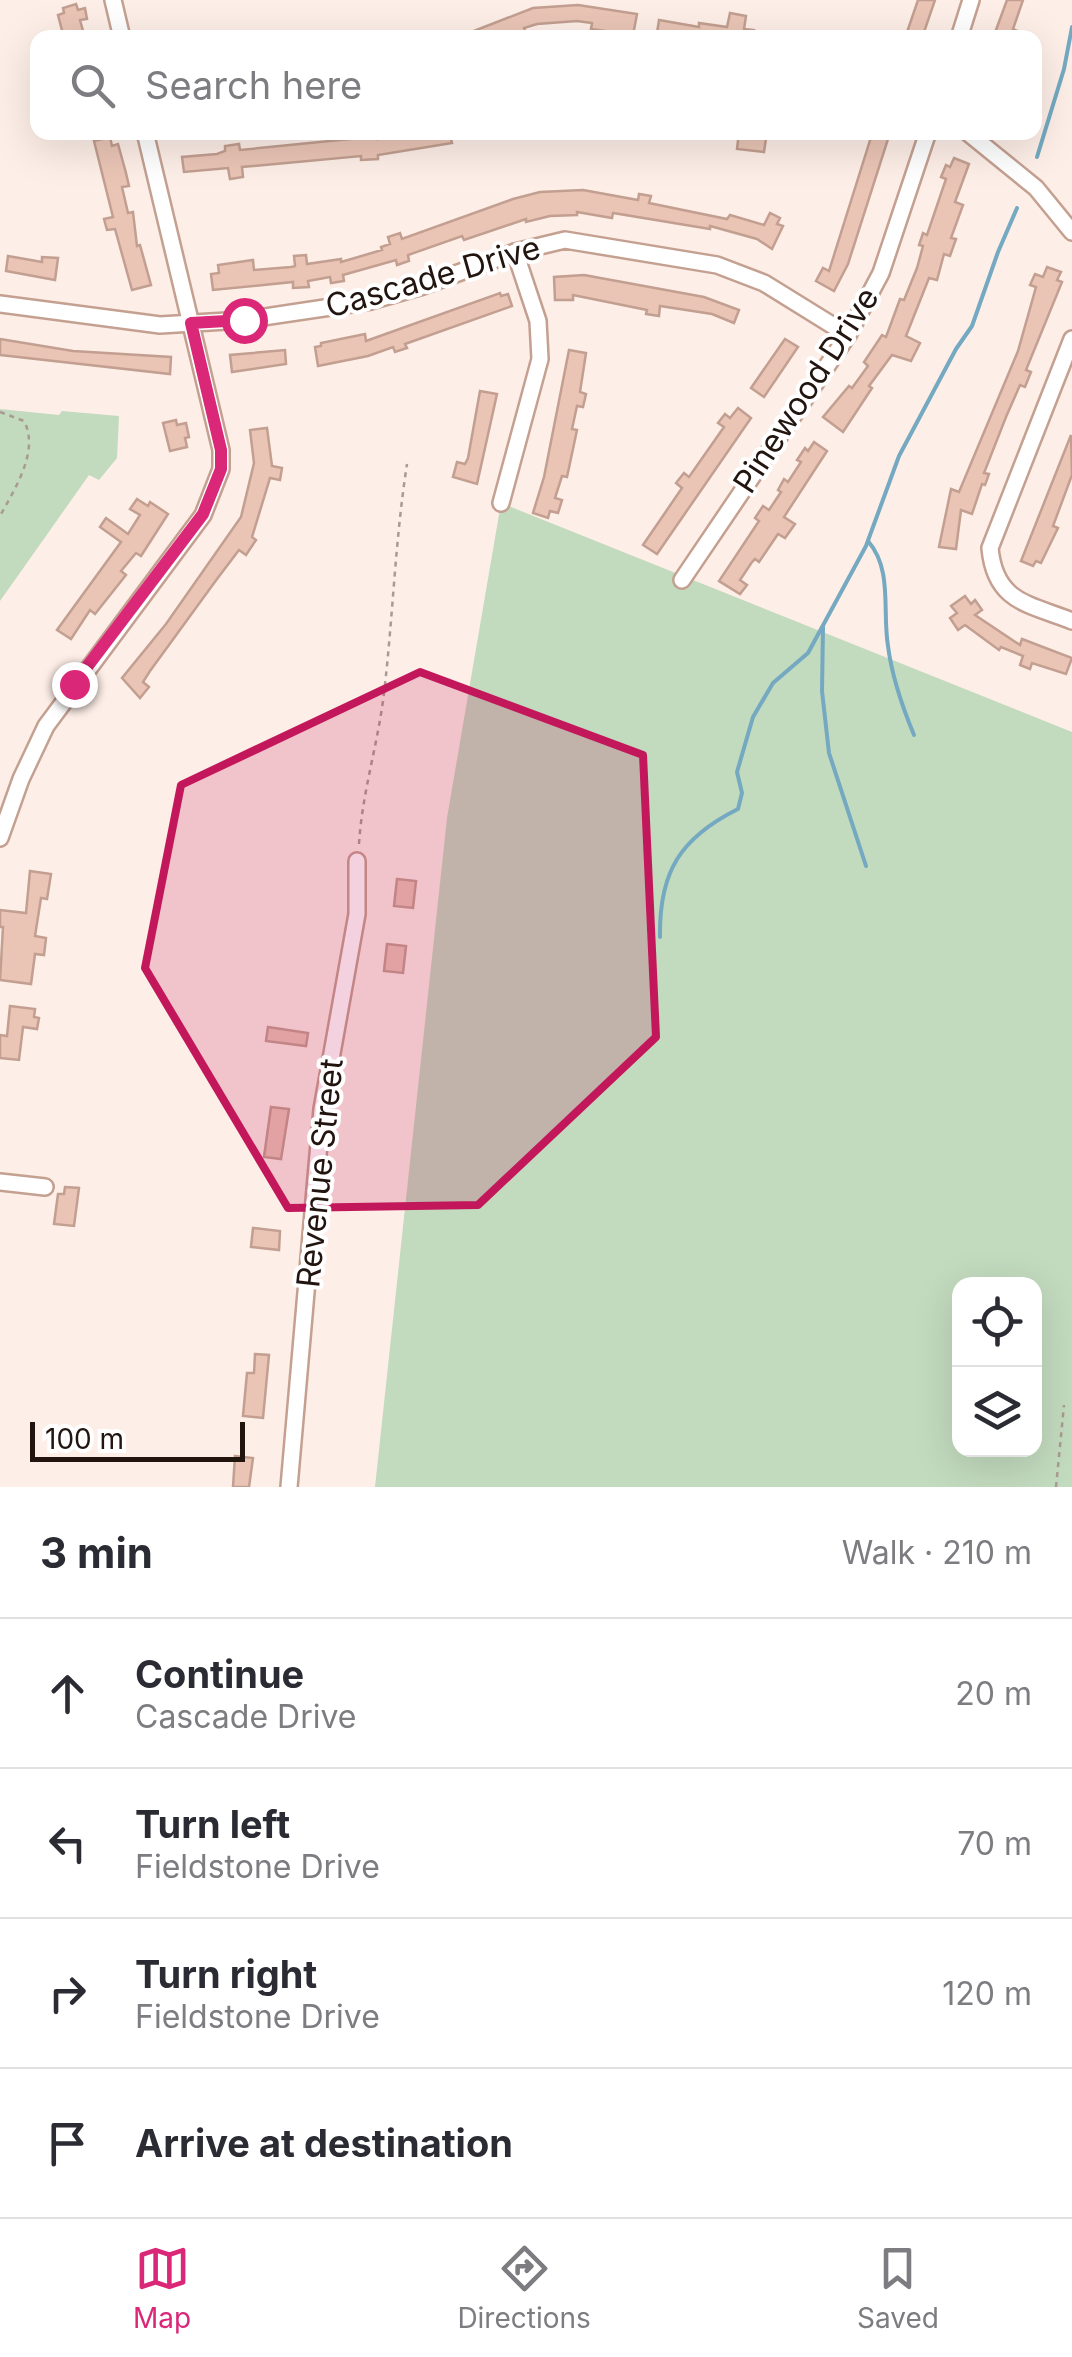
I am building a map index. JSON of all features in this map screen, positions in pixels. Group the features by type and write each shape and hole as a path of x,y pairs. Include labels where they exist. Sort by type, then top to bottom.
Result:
{"street":[{"path":"112,0 120,30"},
{"path":"962,30 971,0"},
{"path":"0,838 46,726 203,514 221,469 221,450 147,140"},
{"name":"Pinewood Drive","path":"682,580 848,336 881,273 925,140"},
{"path":"977,140 1036,188 1072,232"},
{"name":"Cascade Drive","path":"0,304 160,326 295,314 420,287 515,252 565,240 717,265 764,283 848,336"},
{"path":"502,503 540,359 538,321 515,252"},
{"path":"1072,339 990,548 999,581 1015,601 1072,621"},
{"name":"Revenue Street","path":"289,1487 322,1109 357,914 358,860"},
{"path":"0,1182 45,1187"}],"path":[{"path":"0,412 24,421 30,443 19,478 0,516"},
{"path":"358,860 362,806 384,695 395,542 407,464"},
{"path":"1056,1487 1064,1404"}],"highlighted area":[{"path":"420,672 643,755 656,1037 478,1205 288,1208 145,968 181,785"}],"green space":[{"path":"0,409 119,416 117,458 99,480 89,475 0,601"},
{"path":"501,503 1072,732 1072,1487 375,1487 447,818"}],"building":[{"path":"918,0 935,0 925,30 908,30"},
{"path":"1007,0 1023,0 1015,30 996,30"},
{"path":"76,4 78,10 85,8 87,19 80,20 83,30 62,30 58,15 64,13 63,8"},
{"path":"578,5 637,14 634,30 591,29 592,23 577,21 537,24 525,30 477,30 533,8"},
{"path":"730,13 746,16 744,29 754,30 657,30 659,20 727,27"},
{"path":"111,140 112,146 118,144 129,186 122,187 128,213 133,212 137,246 140,245 151,285 132,290 115,229 107,230 104,219 113,217 94,141"},
{"path":"338,140 452,143 378,155 378,159 361,160 361,156 242,167 243,177 230,179 228,168 184,172 182,157 217,154 225,151 225,146 239,144 240,150"},
{"path":"738,140 766,140 764,152 737,149"},
{"path":"870,140 888,140 848,264 834,291 816,281 823,268 829,271"},
{"path":"954,158 969,164 955,202 963,205 951,238 956,239 950,256 944,254 937,280 929,278 906,336 920,343 911,361 892,355 843,432 823,417 849,386 852,388 868,366 864,362 882,335 886,337 917,268 923,246 919,245 923,233 927,235 946,179 941,177"},
{"path":"583,190 638,200 639,194 651,196 649,203 727,219 730,215 764,225 770,213 780,218 777,224 783,226 772,249 757,239 710,226 577,212 526,219 464,240 462,236 408,255 409,261 397,265 396,260 343,275 344,281 331,283 330,277 308,281 309,287 293,288 293,282 213,290 211,274 219,273 218,265 253,260 254,270 291,267 295,266 294,256 306,255 307,264 341,262 382,250 390,244 388,237 400,233 402,239 513,199 540,192"},
{"path":"8,256 42,262 42,257 58,258 55,280 6,271"},
{"path":"1047,267 1061,272 1057,280 1062,282 1026,370 1031,372 1025,387 1020,385 1006,417 972,514 961,510 956,549 939,547 951,489 959,492 1018,351 1036,287 1030,285 1035,274 1043,277"},
{"path":"584,275 704,297 739,310 734,323 712,314 660,306 659,316 573,295 573,300 555,300 554,277"},
{"path":"500,293 508,294 512,306 405,344 407,348 395,352 393,347 318,366 315,347 321,343 365,334 366,341"},
{"path":"0,339 73,351 171,357 170,374 0,355"},
{"path":"785,339 798,347 764,397 751,388"},
{"path":"285,350 286,364 232,372 230,355"},
{"path":"569,350 586,353 580,392 586,394 583,407 577,406 572,429 577,430 567,477 562,476 555,498 562,500 558,513 550,511 548,518 533,513"},
{"path":"480,391 497,394 477,484 453,477 457,462 465,464 468,458"},
{"path":"738,408 751,418 657,554 643,545 682,488 676,483 684,473 689,477 724,427 718,423 725,414 730,418"},
{"path":"176,420 177,425 186,423 189,437 185,438 187,447 170,451 163,423"},
{"path":"267,428 272,466 282,468 280,480 270,478 252,537 256,540 246,555 239,550 217,579 150,671 143,682 149,687 140,698 122,678 166,624 241,517 254,463 250,430"},
{"path":"1071,435 1072,475 1053,526 1058,528 1041,563 1036,561 1033,566 1021,561"},
{"path":"814,442 827,451 784,517 795,524 785,538 778,534 759,562 752,562 740,580 747,585 740,594 719,581 759,521 755,518 763,506 769,510 784,479 788,482 801,462 797,460"},
{"path":"137,499 168,514 141,556 136,553 121,571 126,575 95,614 90,610 71,639 57,630 121,542 100,527 106,518 128,534 140,515 130,509"},
{"path":"965,596 971,604 975,600 982,610 975,615 1020,645 1022,639 1072,658 1066,674 1032,663 1030,669 1020,665 1023,656 1001,647 999,650 965,625 958,630 950,618 957,613 951,606"},
{"path":"30,871 51,874 47,899 41,898 35,936 46,938 44,955 35,954 31,984 0,980 0,910 26,913"},
{"path":"397,879 416,881 413,908 394,906"},
{"path":"387,944 406,946 403,973 384,971"},
{"path":"10,1006 35,1009 34,1017 39,1018 37,1029 23,1027 19,1060 0,1058 0,1035 7,1036"},
{"path":"268,1027 308,1033 306,1046 266,1041"},
{"path":"271,1107 289,1109 281,1159 264,1157"},
{"path":"65,1187 79,1188 74,1226 54,1224 58,1194 64,1194"},
{"path":"253,1228 280,1231 279,1250 251,1247"},
{"path":"255,1354 269,1355 263,1418 243,1416 247,1373 254,1373"},
{"path":"235,1456 253,1458 249,1487 233,1487"}],"waterway":[{"path":"1037,157 1064,69 1072,27"},
{"path":"660,937 669,876 701,832 738,809 742,793 737,772 753,717 773,683 808,653 866,546 899,456 972,326 1017,208"},
{"path":"868,541 884,577 890,658 914,735"},
{"path":"823,627 822,691 829,753 866,866"}],"route":[{"path":"74,684 203,514 221,469 221,450 191,323 244,320"}]}
